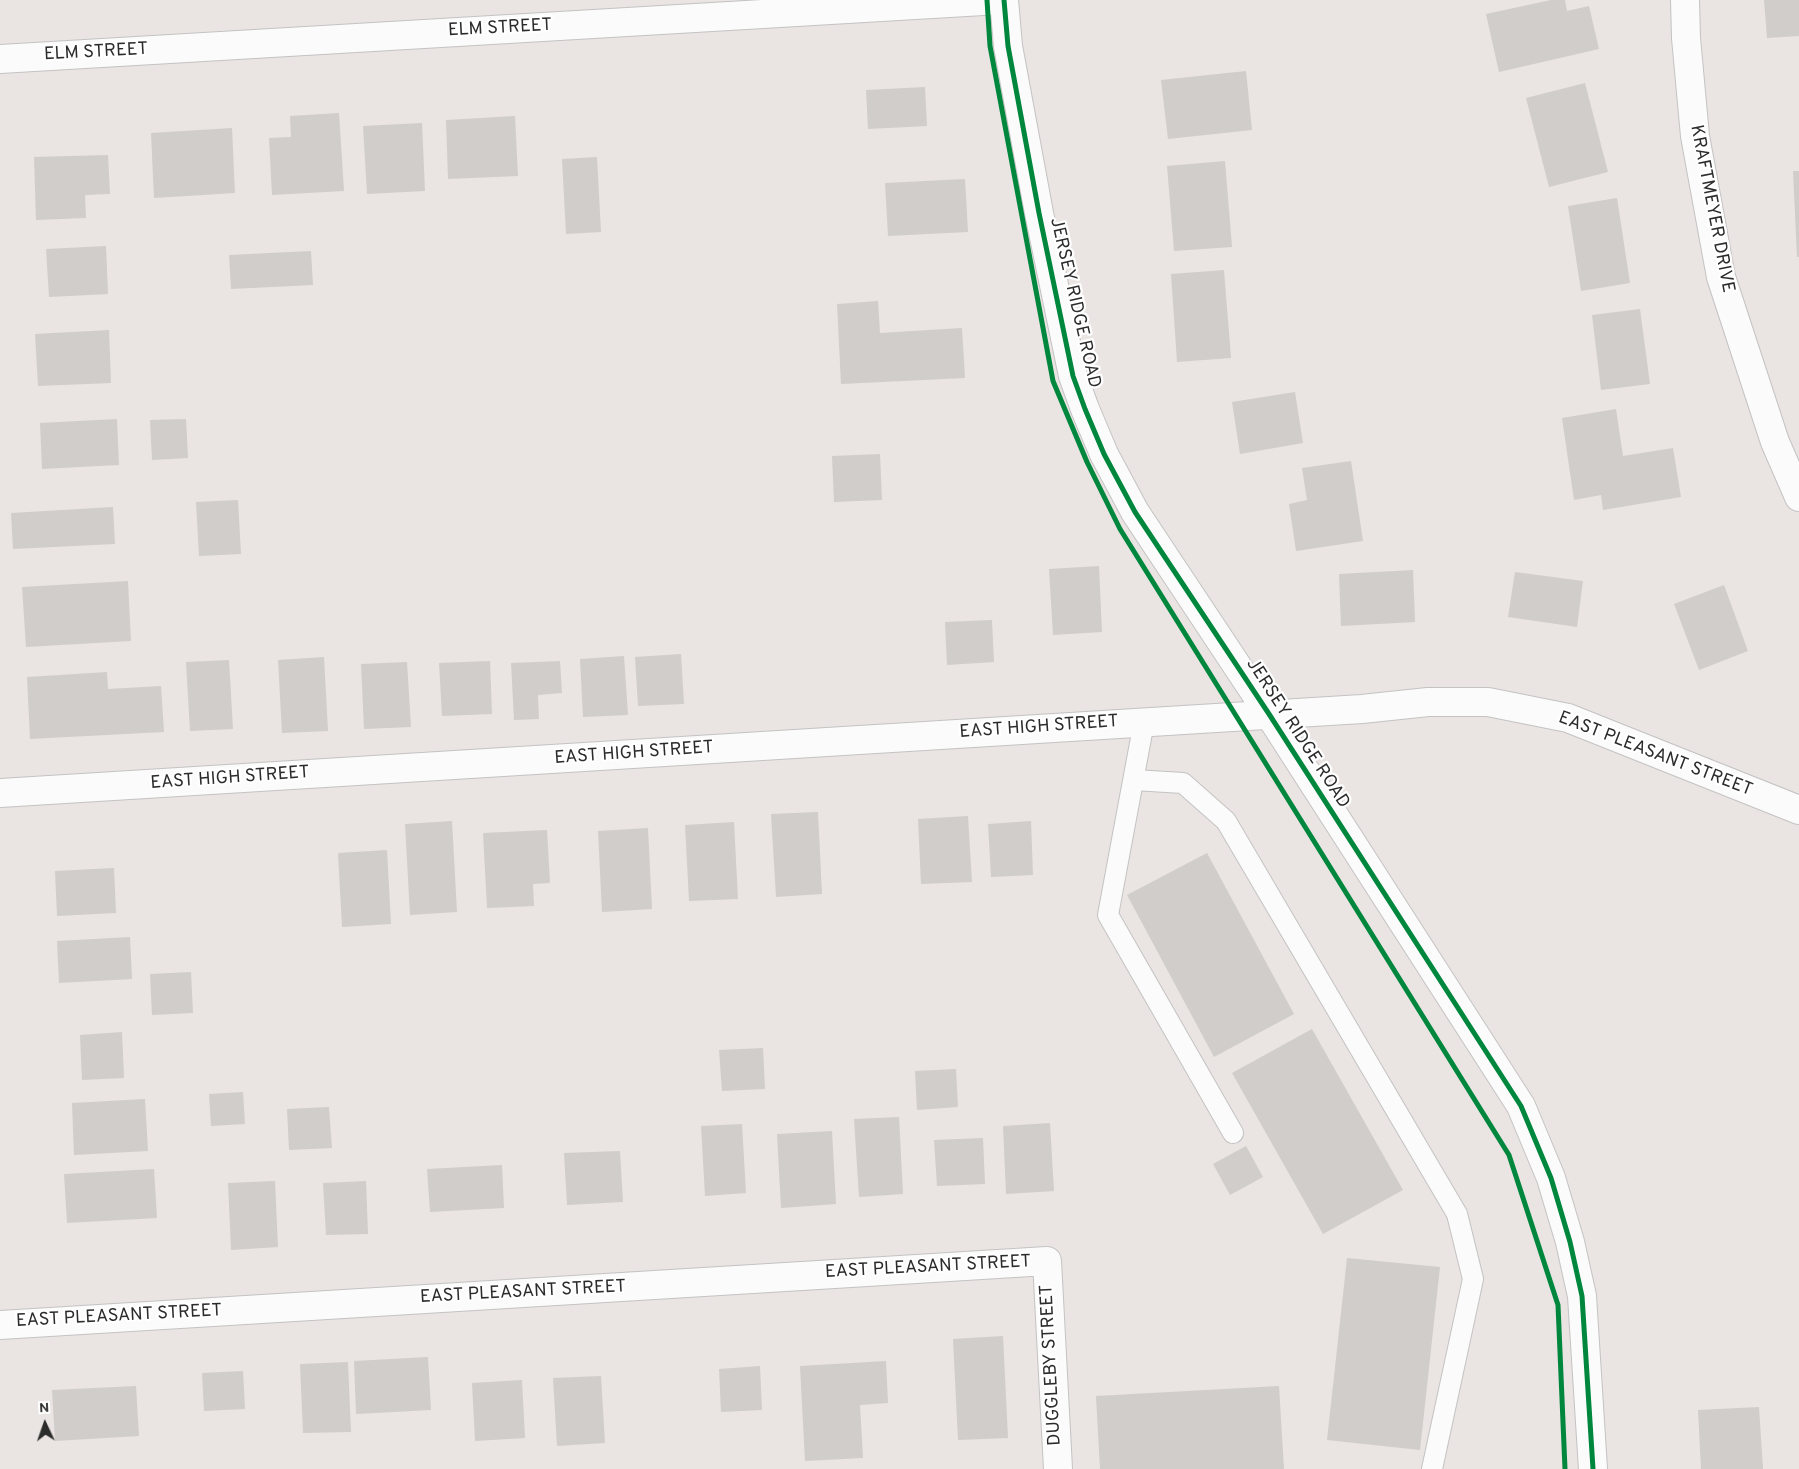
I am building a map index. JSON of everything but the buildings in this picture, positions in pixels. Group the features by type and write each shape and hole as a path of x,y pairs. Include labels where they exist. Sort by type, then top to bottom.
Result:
{"street":[{"name":"ELM STREET","path":"0,59 1000,0"},
{"name":"JERSEY RIDGE ROAD","path":"1004,0 1008,46 1039,213 1074,376 1085,409 1104,454 1135,512 1269,714 1521,1106 1551,1178 1570,1242 1582,1296 1593,1469"},
{"name":"KRAFTMEYER DRIVE","path":"1685,0 1686,38 1696,136 1720,277 1775,442 1799,497"},
{"name":"EAST PLEASANT STREET","path":"1269,714 1362,709 1428,702 1488,702 1568,718 1799,810"},
{"name":"EAST HIGH STREET","path":"0,793 1269,714"},
{"name":"EAST PLEASANT STREET","path":"0,1325 1047,1261"},
{"name":"DUGGLEBY STREET","path":"1047,1261 1058,1469"}],"lane":[{"path":"1144,722 1108,915 1233,1133"},
{"path":"1134,780 1183,783 1226,821 1457,1214 1472,1279 1432,1469"}],"cycle path":[{"path":"987,0 990,46 1053,381 1087,462 1120,529 1509,1155 1558,1305 1565,1469"},
{"path":"1004,0 1008,46 1039,213 1073,376 1085,409 1104,454 1135,512 1269,714 1521,1106 1551,1178 1570,1242 1582,1296 1593,1469"}]}
